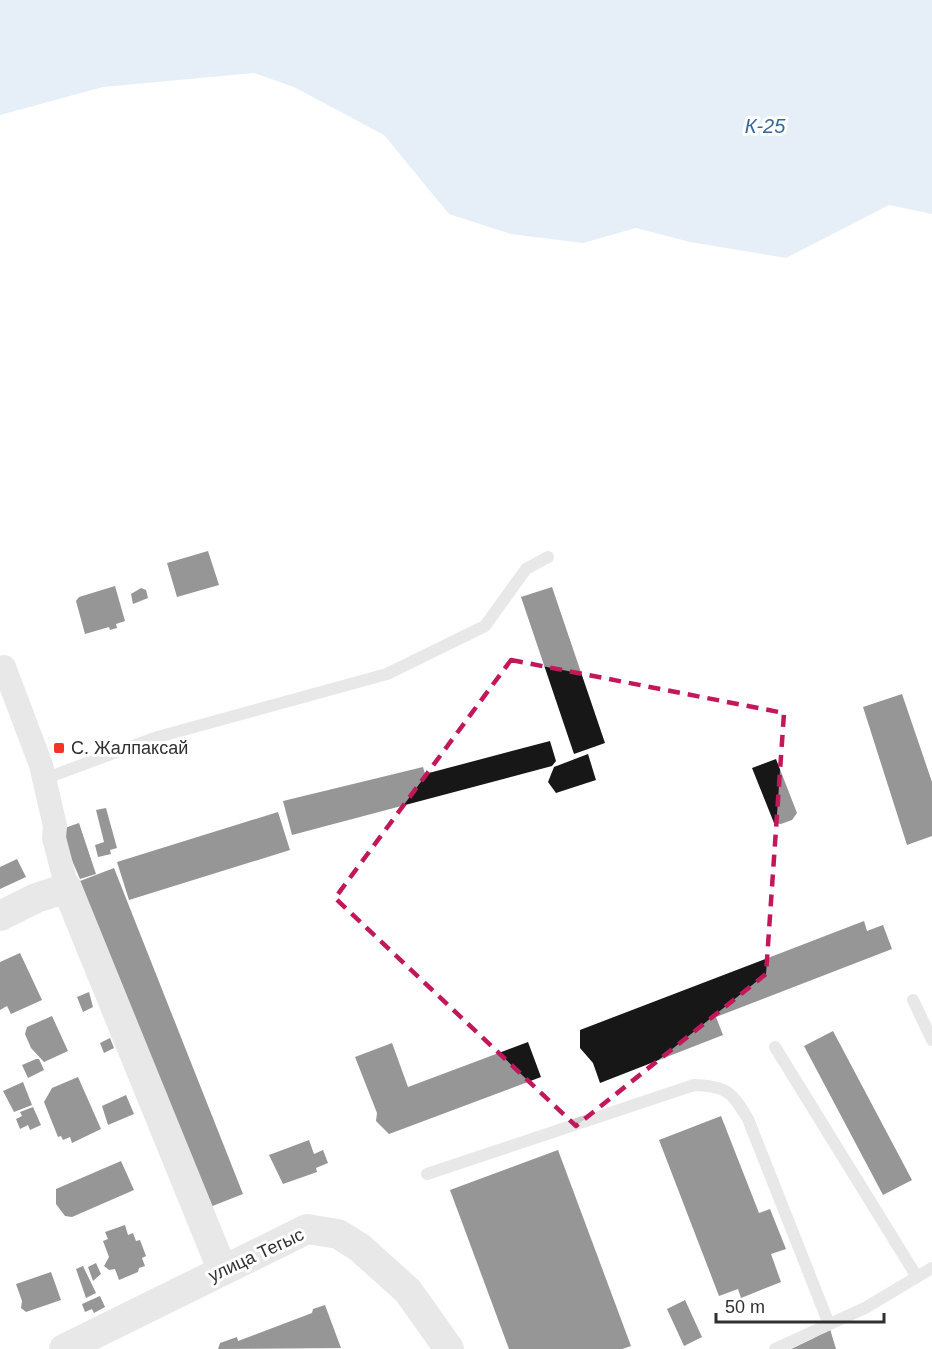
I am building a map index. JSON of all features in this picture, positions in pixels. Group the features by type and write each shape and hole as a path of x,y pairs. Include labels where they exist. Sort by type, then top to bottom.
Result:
{"street":[{"path":"4,667 44,779 55,826 54,838 67,888 222,1269"},
{"path":"0,916 36,898 67,888"},
{"name":"улица Тегыс","path":"64,1349 307,1229 338,1234 359,1247 408,1291 449,1349"}],"lane":[{"path":"44,779 154,738 387,674 485,626 526,569 548,557"},
{"path":"913,1000 932,1040"},
{"path":"775,1047 917,1277"},
{"path":"427,1174 694,1085 717,1085 734,1095 748,1119 829,1324"},
{"path":"775,1349 865,1308 932,1268"}],"highlighted area":[{"path":"511,660 784,713 766,974 576,1126 335,898"}],"water":[{"name":"К-25","path":"0,0 932,0 932,214 889,205 786,258 690,242 636,228 583,243 511,234 449,214 384,135 294,87 254,73 103,87 0,115"}],"building":[{"path":"208,551 219,585 177,597 167,563"},
{"path":"115,586 125,621 116,624 117,628 110,630 109,627 85,634 76,601 79,597"},
{"path":"552,587 605,743 574,754 521,597"},
{"path":"141,588 146,590 148,598 133,604 131,594"},
{"path":"902,694 932,782 932,836 907,845 863,707"},
{"path":"550,741 556,761 552,766 292,835 283,801 423,767 425,774"},
{"path":"588,754 596,780 556,793 548,782 554,767"},
{"path":"776,759 797,813 792,820 781,824 774,823 752,768"},
{"path":"106,808 117,848 110,850 111,854 98,857 95,845 104,842 96,810"},
{"path":"278,812 290,850 129,900 117,862"},
{"path":"79,823 96,874 80,879 59,830"},
{"path":"17,859 26,877 0,889 0,867"},
{"path":"114,868 243,1194 210,1207 80,881"},
{"path":"864,921 867,931 883,925 892,949 716,1017 723,1035 600,1083 593,1063 580,1048 580,1030"},
{"path":"20,953 42,1000 11,1014 7,1006 0,1010 0,962"},
{"path":"89,992 93,1007 83,1012 77,997"},
{"path":"52,1016 68,1051 44,1062 31,1048 25,1034 27,1027"},
{"path":"833,1031 912,1180 883,1195 804,1046"},
{"path":"110,1038 114,1048 104,1053 100,1043"},
{"path":"528,1042 541,1077 389,1134 376,1121 377,1113 355,1057 392,1043 408,1087"},
{"path":"39,1059 44,1070 28,1078 22,1065"},
{"path":"78,1077 101,1129 72,1143 70,1137 63,1140 61,1136 58,1137 44,1102 52,1088"},
{"path":"23,1082 32,1105 14,1112 3,1091"},
{"path":"126,1095 134,1114 108,1125 102,1106"},
{"path":"33,1107 41,1125 30,1130 28,1125 20,1129 16,1119 22,1116 20,1112"},
{"path":"721,1116 759,1213 770,1209 786,1249 771,1254 781,1282 741,1298 738,1289 719,1296 659,1140"},
{"path":"309,1140 314,1154 323,1150 328,1163 316,1168 317,1172 283,1184 269,1155"},
{"path":"558,1150 631,1346 622,1349 509,1349 450,1190"},
{"path":"121,1161 134,1190 72,1217 65,1216 56,1204 56,1189"},
{"path":"125,1225 128,1235 133,1233 136,1241 140,1240 146,1256 142,1258 145,1266 139,1268 138,1272 119,1280 115,1269 109,1270 104,1266 109,1257 103,1241 108,1239 105,1232"},
{"path":"96,1263 101,1274 93,1281 88,1267"},
{"path":"83,1266 96,1293 86,1298 76,1269"},
{"path":"51,1272 61,1300 26,1312 21,1308 22,1301 16,1284"},
{"path":"100,1296 105,1307 94,1313 92,1309 85,1312 82,1304"},
{"path":"685,1300 702,1337 684,1346 667,1309"},
{"path":"325,1305 341,1348 218,1349 220,1343 237,1337 238,1341 312,1313 313,1309"},
{"path":"830,1329 836,1349 791,1349 812,1339"}],"place":[{"name":"С. Жалпаксай","path":"59,748"}]}
